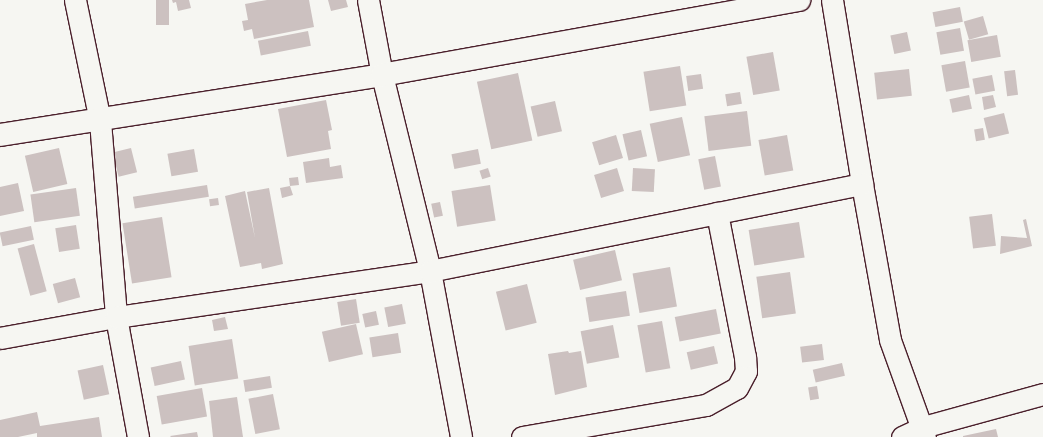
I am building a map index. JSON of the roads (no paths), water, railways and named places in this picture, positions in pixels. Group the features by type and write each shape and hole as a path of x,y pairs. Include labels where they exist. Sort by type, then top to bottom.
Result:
{"main road":[{"path":"0,135 100,121 382,75 799,0"}],"street":[{"path":"75,0 100,121 116,317 138,437"},
{"path":"368,0 382,75 430,271 461,437"},
{"path":"832,0 862,184 890,340 924,432"},
{"path":"0,338 116,317 430,271 862,184"},
{"path":"522,437 706,405 737,388 746,371 745,357 717,213"},
{"path":"902,437 924,432 1043,394"}]}
